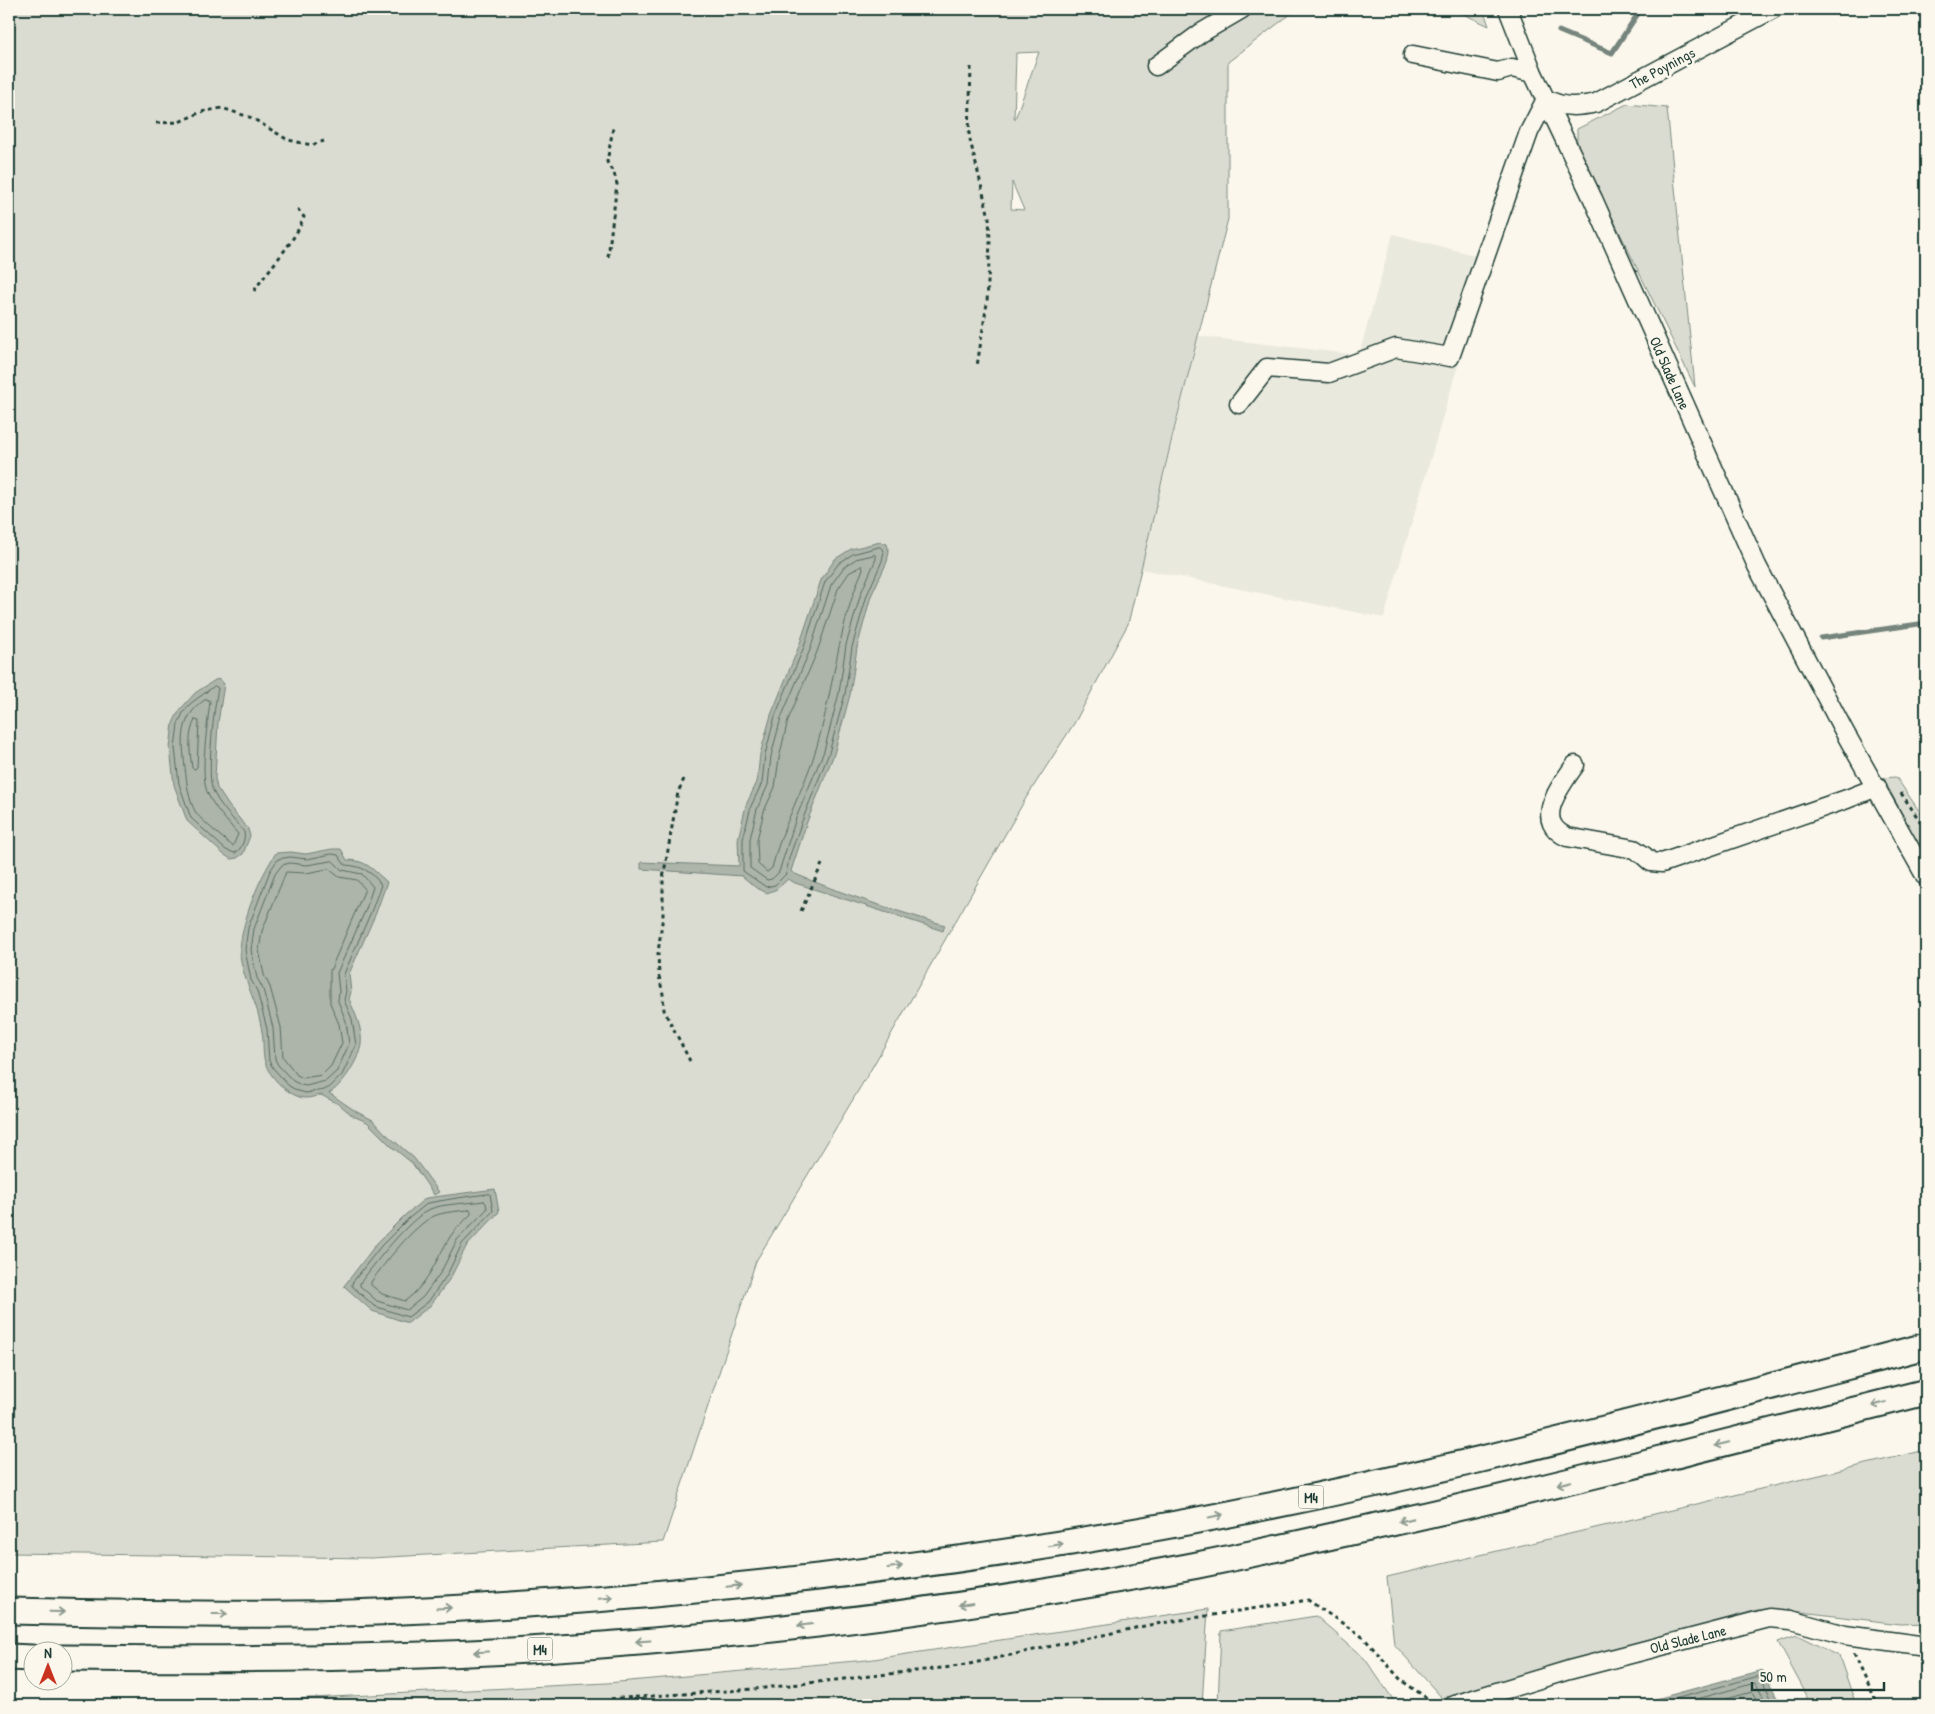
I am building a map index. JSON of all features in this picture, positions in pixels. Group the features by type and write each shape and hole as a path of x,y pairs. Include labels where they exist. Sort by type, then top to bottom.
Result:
{"highway":[{"name":"M4","path":"9,1611 296,1614 541,1604 794,1580 970,1558 1112,1536 1299,1500 1661,1414 1926,1346"},
{"name":"M4","path":"72,1658 286,1659 529,1650 687,1638 906,1613 1014,1597 1189,1567 1330,1537 1679,1455 1926,1392"},
{"path":"9,1657 22,1658"}],"street":[{"path":"1156,66 1201,33 1242,9"},
{"name":"Old Slade Lane","path":"1508,9 1533,73 1593,199 1757,566 1844,731 1877,787 1926,878"},
{"name":"The Poynings","path":"1546,99 1557,104 1578,107 1596,103 1773,9"},
{"path":"1413,55 1498,72 1512,68 1533,73"},
{"path":"1239,404 1267,368 1329,373 1396,348 1450,357 1529,132 1546,99"},
{"path":"1575,765 1552,802 1550,823 1557,833 1567,837 1634,849 1651,862 1662,863 1877,787"},
{"name":"Old Slade Lane","path":"1454,1705 1569,1670 1769,1618 1792,1620 1845,1635 1926,1646"}],"path":[{"path":"971,67 969,136 989,217 990,241 986,303 977,366"},
{"path":"156,123 179,122 201,112 222,108 252,118 288,140 312,145 324,141"},
{"path":"608,257 617,184 607,162 613,128"},
{"path":"254,291 301,224 304,217 295,206"},
{"path":"684,779 678,792 663,879 663,914 658,953 664,1010 690,1061"},
{"path":"801,911 822,864"},
{"path":"608,1705 609,1699 755,1689 960,1666 1149,1625 1308,1600 1364,1638 1402,1681 1437,1705"},
{"path":"1845,1635 1878,1705"}],"shaded area":[{"path":"9,9 1297,9 1228,62 1228,219 1173,434 1128,624 1075,722 1026,798 873,1066 756,1261 663,1542 371,1558 9,1553","holes":["1039,52 1015,119 1014,119 1016,53","1012,182 1024,210 1011,209"]},
{"path":"1453,9 1483,9 1489,26"},
{"path":"1627,104 1667,108 1695,387 1577,145 1577,129"},
{"path":"1393,234 1489,259 1384,618 1141,569 1198,336 1359,355"},
{"path":"1896,777 1926,821 1926,858 1883,778"},
{"path":"1926,1450 1926,1623 1900,1624 1802,1612 1757,1610 1442,1698 1394,1644 1387,1577"},
{"path":"1208,1609 1202,1705 174,1705 607,1683 867,1660"},
{"path":"1316,1616 1365,1659 1397,1705 1218,1705 1221,1631"},
{"path":"1797,1635 1839,1656 1856,1705 1812,1705 1778,1642"}],"water":[{"path":"880,542 887,544 889,552 887,562 871,596 857,648 850,695 834,754 807,822 791,871 811,881 849,895 945,925 943,931 795,883 788,879 777,889 767,893 755,887 742,876 641,869 641,862 739,866 738,839 746,805 757,782 760,754 771,715 799,646 821,580 835,559 851,549"},
{"path":"220,679 224,684 218,723 215,778 217,788 248,829 250,836 243,854 231,859 187,821 174,785 170,748 173,723 179,711 195,693 215,680"},
{"path":"341,849 347,860 354,860 365,864 387,882 376,913 349,974 351,992 349,999 361,1033 360,1051 344,1079 329,1093 357,1112 373,1120 414,1158 439,1192 434,1195 412,1163 392,1147 367,1122 353,1116 340,1105 321,1095 306,1098 287,1091 271,1074 265,1062 260,1021 243,971 240,956 244,924 248,911 258,886 276,853 306,854"},
{"path":"9,914 14,929 14,939 9,984"},
{"path":"495,1189 499,1212 466,1247 451,1277 431,1305 408,1323 372,1311 344,1286 377,1243 405,1215 426,1198"},
{"path":"1762,1670 1781,1705 1634,1705"}],"waterway":[{"path":"1559,31 1612,53 1641,9"},
{"path":"1821,638 1926,623"}]}
